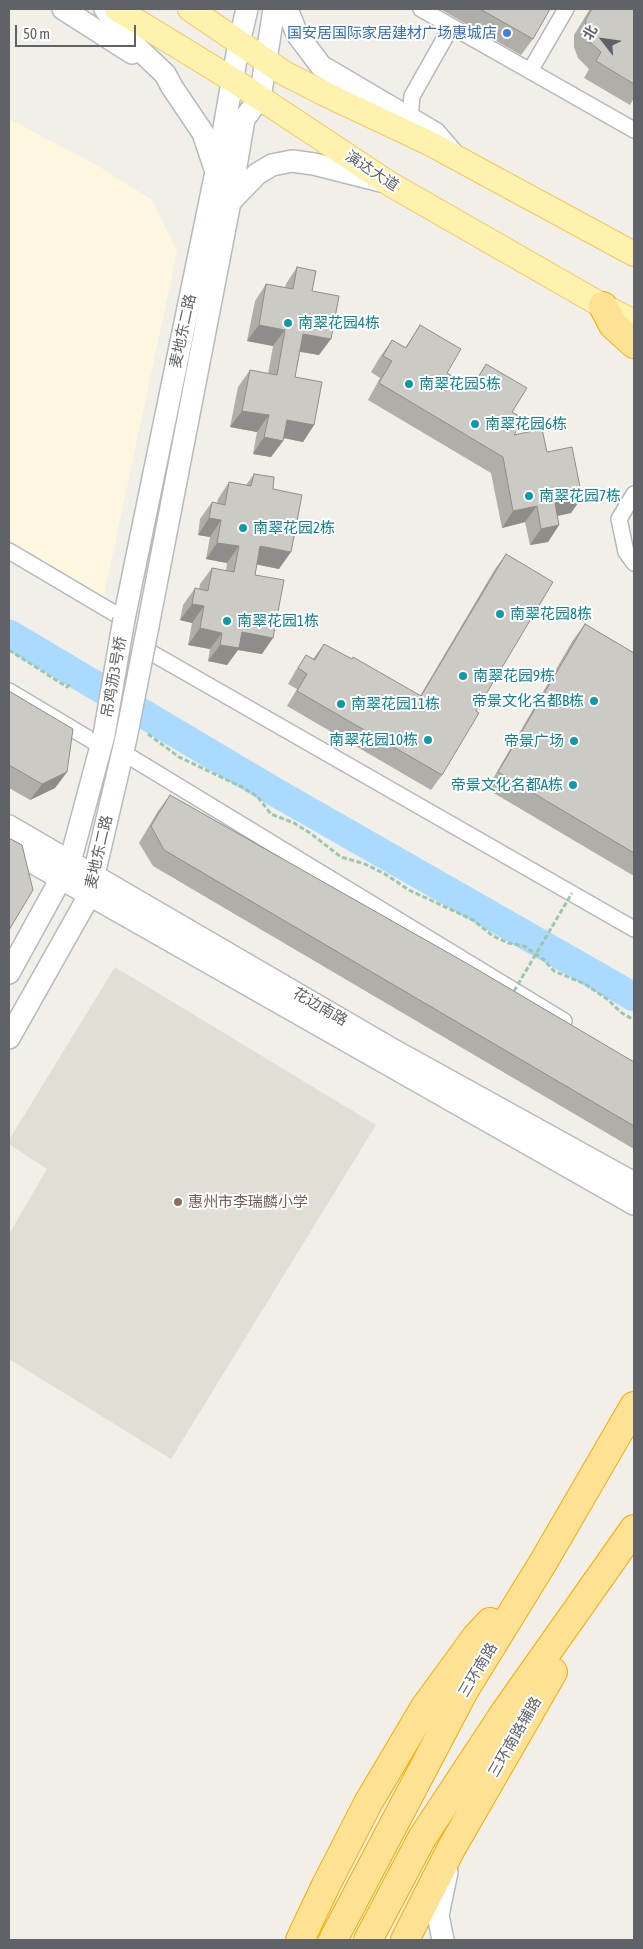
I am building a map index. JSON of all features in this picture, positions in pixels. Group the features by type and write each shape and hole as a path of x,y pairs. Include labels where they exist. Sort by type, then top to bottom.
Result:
{"highway":[{"path":"603,306 613,325 634,344"},
{"name":"三环南路","path":"333,1940 464,1692 544,1561 634,1406"},
{"path":"368,1940 422,1838 505,1712 634,1528"},
{"name":"三环南路辅路","path":"405,1940 451,1849 519,1729 634,1538"},
{"path":"300,1940 368,1804 425,1707 476,1637 544,1561"}],"main road":[{"name":"演达大道","path":"117,9 233,80 390,184 634,322"},
{"path":"190,9 284,73 455,157 634,254"}],"street":[{"path":"62,9 165,74"},
{"path":"105,9 126,37 165,74 187,112 203,133 216,171"},
{"name":"麦地东二路","path":"124,619 216,171 239,42 247,9"},
{"path":"260,98 274,9"},
{"path":"287,9 297,34 321,66 435,133 455,157"},
{"path":"421,9 634,130"},
{"path":"530,71 566,9"},
{"path":"410,118 412,96 452,27"},
{"name":"麦地东二路","path":"148,626 230,202 244,119 260,98"},
{"path":"230,202 257,174 272,165 292,161 314,164 390,184"},
{"path":"634,494 619,519 626,552 634,563"},
{"path":"9,551 124,619"},
{"name":"吊鸡沥3号桥","path":"103,741 124,619"},
{"name":"吊鸡沥3号桥","path":"124,745 148,626"},
{"path":"143,648 634,929"},
{"path":"9,691 103,741"},
{"name":"麦地东二路","path":"9,973 66,870 103,741"},
{"path":"124,745 574,1027"},
{"name":"麦地东二路","path":"9,1038 89,896 124,745"},
{"name":"花边南路","path":"9,826 66,870 89,896 634,1204"},
{"name":"花边南路","path":"9,849 66,870 94,875 397,1052 634,1183"},
{"path":"443,1940 438,1915 451,1849"}],"path":[{"path":"9,650 67,687 71,682"},
{"path":"148,734 179,758 242,787 257,796 271,814 294,823 341,857 365,864 385,874 409,890 473,920 493,936 508,943 524,946 543,959 554,971 585,984 634,1020"},
{"path":"514,991 572,893"}],"shaded area":[{"path":"9,119 93,163 152,200 177,252 100,614 9,562"},
{"name":"惠州市李瑞麟小学","path":"115,967 376,1125 171,1459 9,1359 9,1234 47,1169 9,1144 9,1140"}],"building":[{"path":"480,9 550,9 533,39"},
{"path":"592,9 634,9 634,84 596,61 601,52 590,42 585,31 586,19"},
{"path":"297,267 316,271 312,291 339,296 331,339 303,334 295,377 322,382 314,425 287,420 283,441 264,437 269,415 242,411 250,370 277,375 285,330 259,325 266,284 293,289"},
{"path":"420,325 461,349 447,373 472,388 486,364 527,388 512,412 524,419 514,435 542,429 547,452 572,447 582,497 555,503 559,525 541,529 537,506 513,511 503,457 379,383 392,361 383,356 392,340 406,348"},
{"path":"254,474 274,477 273,489 302,495 291,552 260,546 255,575 284,580 273,638 242,632 239,648 220,645 222,633 200,628 204,606 192,604 195,588 208,591 212,568 234,572 239,546 217,543 221,520 209,518 212,502 225,505 229,482 251,486"},
{"path":"506,554 553,582 476,711 479,713 442,775 297,691 307,674 298,668 306,655 315,660 324,644 352,659 353,657 421,696"},
{"name":"帝景广场","path":"585,624 634,653 634,853 498,772"},
{"path":"9,691 73,729 67,772 42,784 9,765"},
{"path":"170,795 468,964 634,1062 634,1126 164,850 151,826"},
{"path":"9,838 22,845 33,890 9,930"}],"waterway":[{"path":"9,634 275,792 634,997"}],"place":[{"name":"国安居国际家居建材广场惠城店","path":"507,33"},
{"name":"南翠花园4栋","path":"288,323"},
{"name":"南翠花园5栋","path":"409,384"},
{"name":"南翠花园6栋","path":"475,424"},
{"name":"南翠花园7栋","path":"529,496"},
{"name":"南翠花园2栋","path":"243,528"},
{"name":"南翠花园8栋","path":"500,614"},
{"name":"南翠花园1栋","path":"227,621"},
{"name":"南翠花园9栋","path":"463,676"},
{"name":"帝景文化名都B栋","path":"594,701"},
{"name":"南翠花园11栋","path":"341,704"},
{"name":"南翠花园10栋","path":"428,740"},
{"name":"帝景广场","path":"574,741"},
{"name":"帝景文化名都A栋","path":"573,785"},
{"name":"惠州市李瑞麟小学","path":"178,1202"}]}
